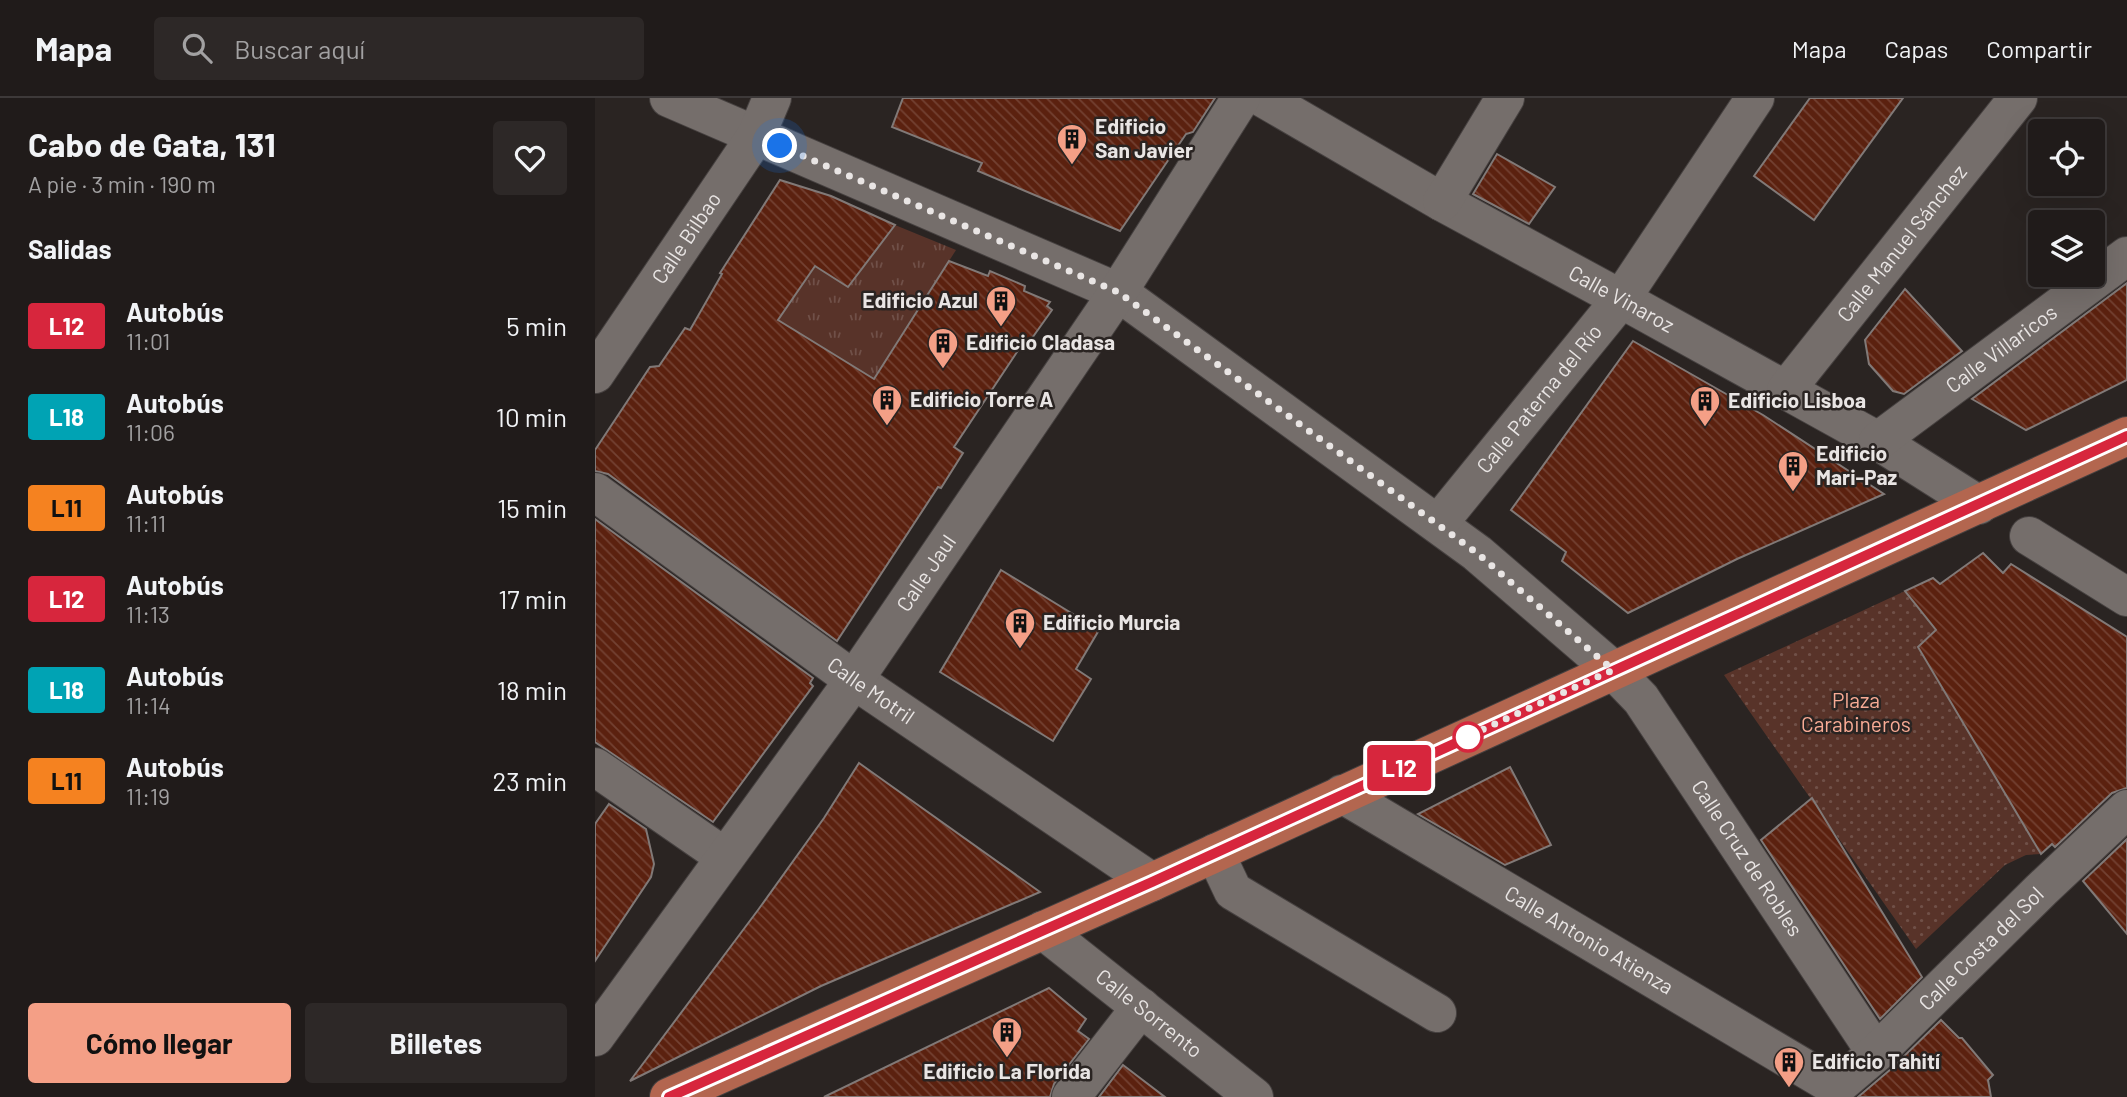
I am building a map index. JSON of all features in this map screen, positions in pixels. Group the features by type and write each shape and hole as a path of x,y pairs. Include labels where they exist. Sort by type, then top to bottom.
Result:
{"main road":[{"path":"669,1097 1152,882 2127,436"}],"street":[{"name":"Calle Cruz de Robles","path":"669,98 1118,292 1477,553 1613,670 1641,699 1876,1053"},
{"name":"Calle Bilbao","path":"595,374 756,136 772,98"},
{"name":"Calle Jaul","path":"595,1037 854,680 1118,292 1241,98"},
{"name":"Calle Vinaroz","path":"1263,98 1442,202 1878,441 1979,505"},
{"path":"1442,202 1506,98"},
{"name":"Calle Paterna del Río","path":"1438,524 1621,299 1755,98"},
{"name":"Calle Manuel Sánchez","path":"1786,390 2018,98"},
{"name":"Calle Villaricos","path":"1878,441 2127,256"},
{"name":"Calle Motril","path":"595,492 854,680 1152,882"},
{"path":"2029,536 2127,597"},
{"path":"595,767 725,857"},
{"name":"Calle Antonio Atienza","path":"1342,794 1836,1087"},
{"name":"Calle Costa del Sol","path":"1836,1087 1876,1053 2127,809"},
{"path":"1215,853 1233,891 1437,1013"},
{"name":"Calle Sorrento","path":"1043,930 1254,1097"},
{"path":"1071,1097 1141,1007"}],"green space":[{"path":"895,225 956,250 874,379 755,309 815,266"},
{"name":"Plaza Carabineros","path":"1905,591 1936,630 1918,648 2041,854 2026,855 2005,865 1916,949 1724,675"}],"building":[{"name":"Edificio San Javier","path":"903,98 1215,98 1193,132 1186,134 1120,231 978,171 982,163 892,127"},
{"path":"1810,98 1903,98 1814,220 1754,176"},
{"path":"1497,154 1555,187 1529,224 1473,194"},
{"path":"780,180 831,196 895,225 848,287 815,266 778,320 874,379 949,261 988,276 990,271 1025,286 1024,291 1050,302 1047,306 1052,310 1025,348 1021,346 954,447 963,453 837,641 608,474 595,471 595,450 650,367 659,366 685,328 690,330 722,274 720,273"},
{"path":"2127,283 2127,380 2026,430 1972,399"},
{"path":"1905,289 1962,351 1904,394 1893,391 1869,364 1865,340"},
{"path":"1633,341 1763,415 1884,494 1737,559 1628,613 1562,561 1566,552 1511,510"},
{"path":"595,519 813,678 810,683 813,686 713,822 595,742"},
{"path":"1983,553 2003,573 2011,564 2127,637 2127,788 2112,793 2055,847 2052,844 2041,854 1918,647 1936,630 1905,591 1933,578 1940,584"},
{"name":"Edificio Murcia","path":"1001,570 1099,630 1076,669 1091,679 1053,741 940,672"},
{"path":"859,763 1040,892 821,986 630,1081 758,910 824,818"},
{"path":"1510,767 1551,845 1505,865 1418,814"},
{"path":"1812,798 1922,977 1880,1019 1761,840"},
{"path":"609,804 646,829 654,864 651,877 595,961 595,824"},
{"path":"2127,839 2127,934 2083,881"},
{"path":"1049,988 1086,1019 1078,1031 1089,1039 1054,1084 1050,1097 824,1097"},
{"path":"1941,1020 1962,1038 1993,1075 1988,1080 1991,1097 1858,1097 1891,1069"},
{"path":"1123,1065 1165,1097 1099,1097"}],"bus line":[{"name":"L12","path":"669,1097 1152,882 2127,436"}],"place":[{"name":"Edificio San Javier","path":"1072,166"},
{"name":"Edificio Azul","path":"1001,328"},
{"name":"Edificio Cladasa","path":"943,370"},
{"name":"Edificio Torre A","path":"887,427"},
{"name":"Edificio Lisboa","path":"1705,428"},
{"name":"Edificio Mari-Paz","path":"1793,493"},
{"name":"Edificio Murcia","path":"1020,650"},
{"name":"Edificio La Florida","path":"1007,1059"},
{"name":"Edificio Tahití","path":"1789,1089"}],"route":[{"path":"780,146 1118,292 1477,553 1613,670 1468,737"}]}
